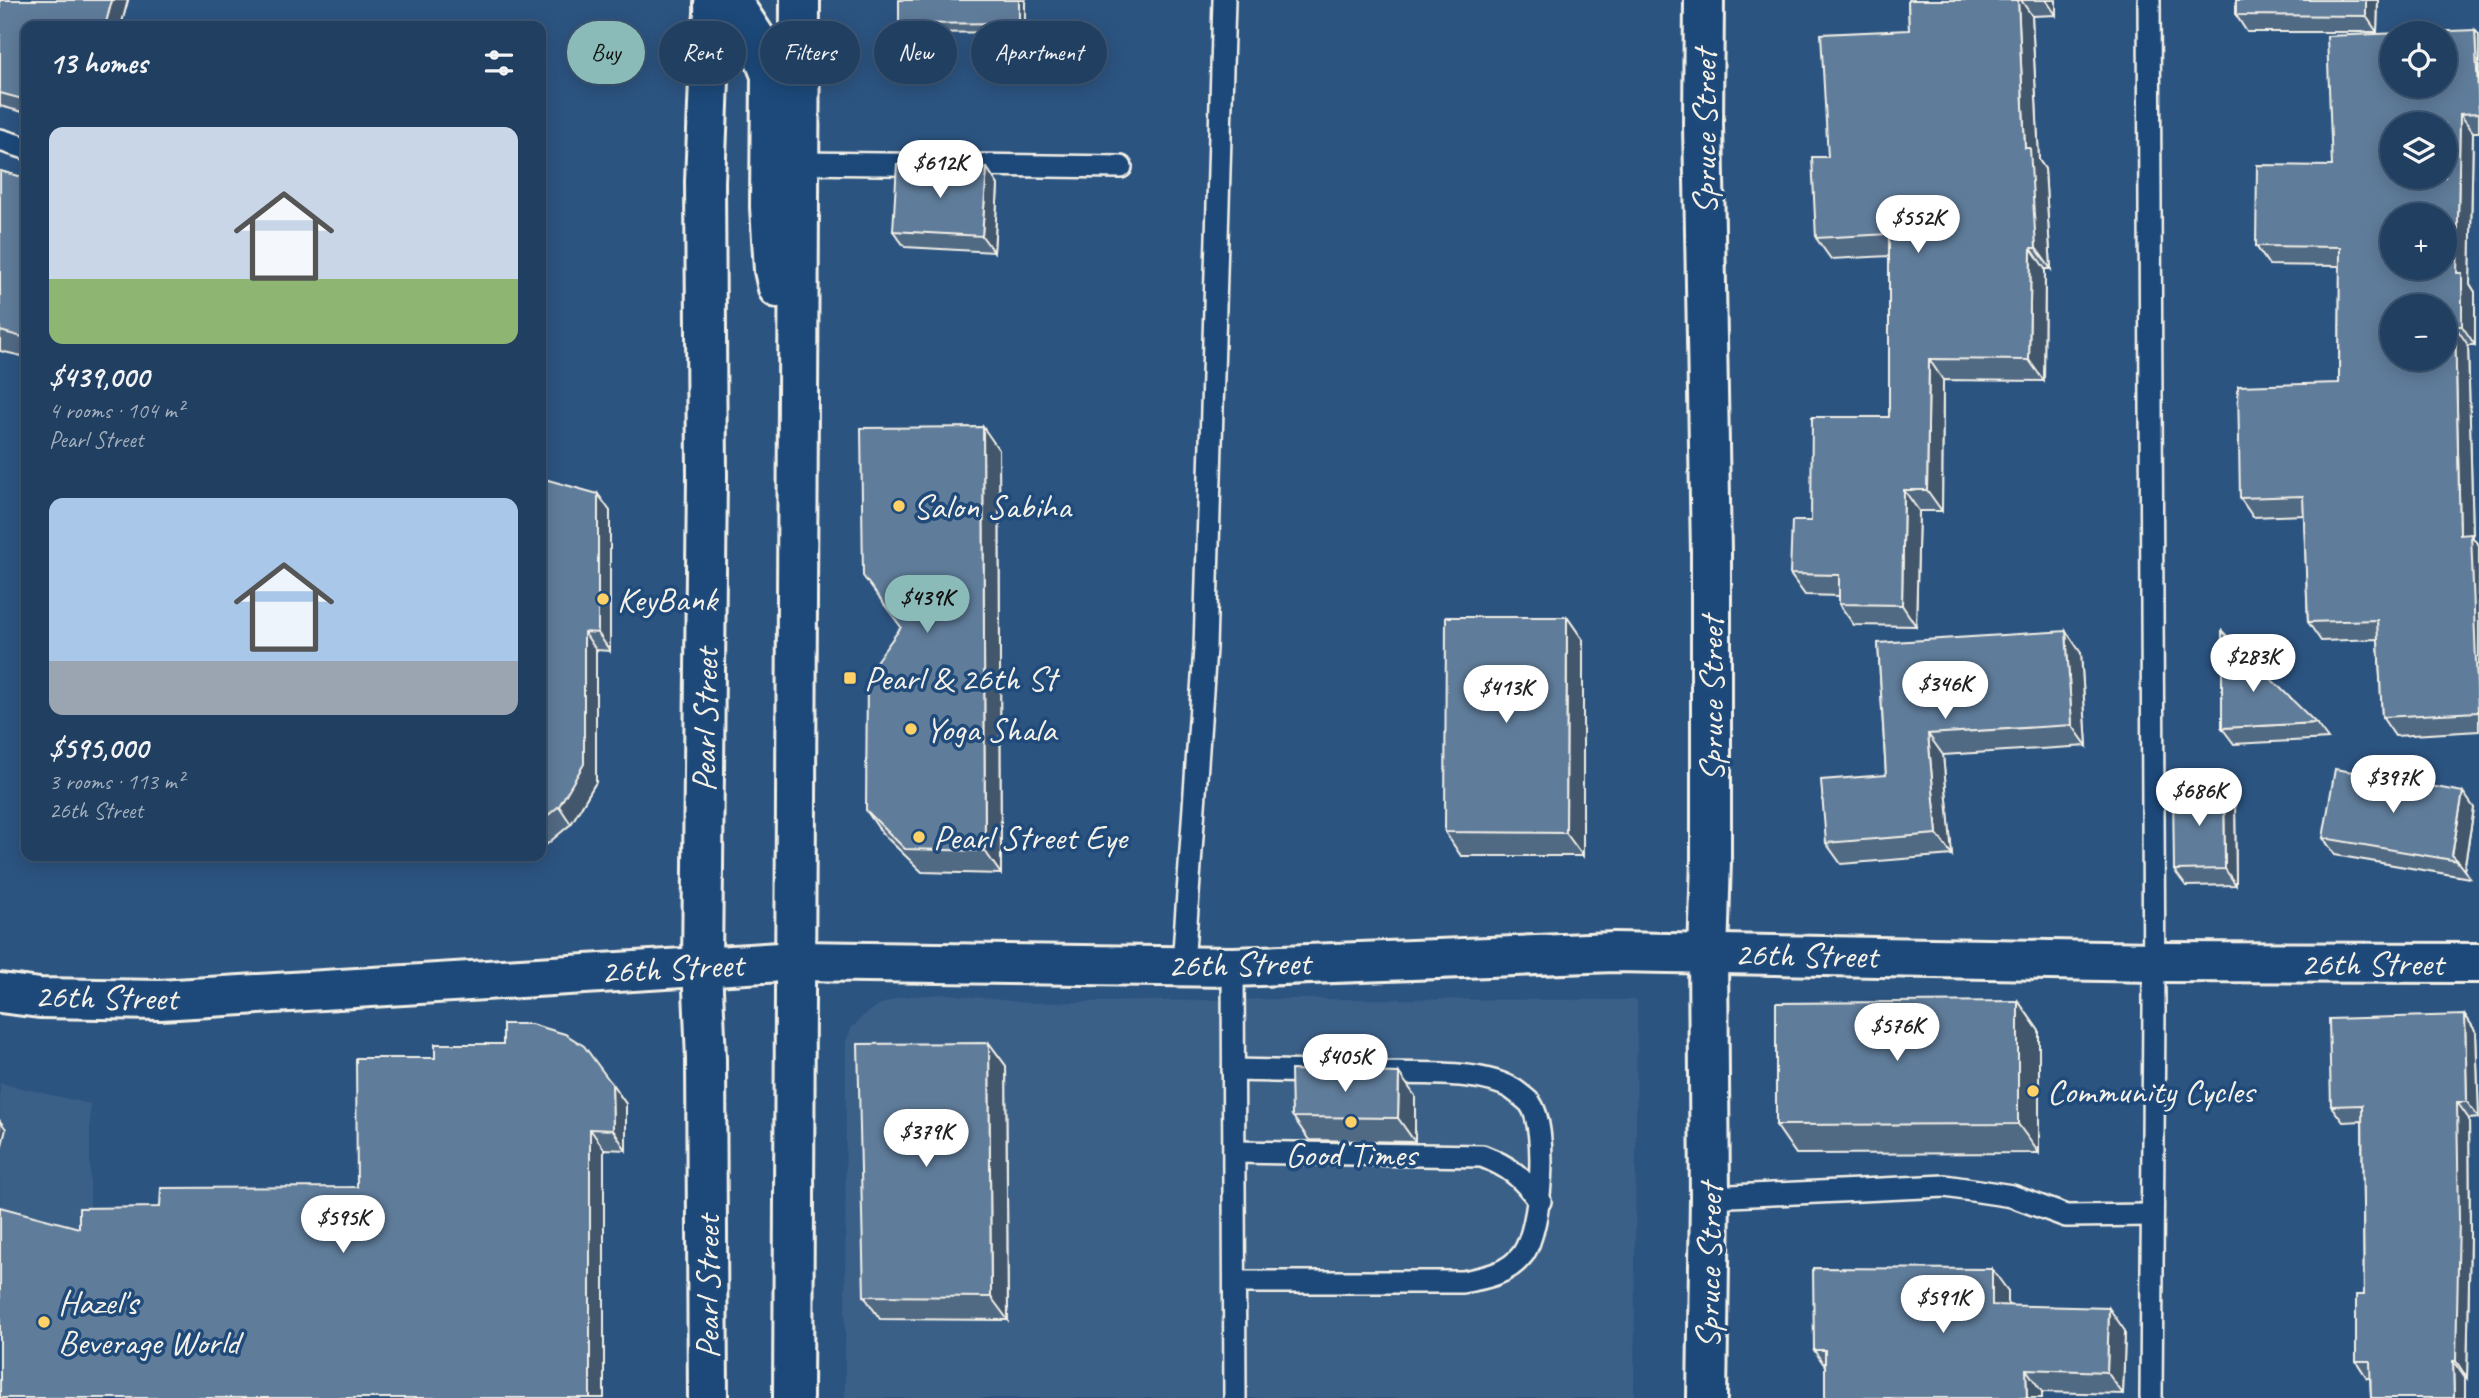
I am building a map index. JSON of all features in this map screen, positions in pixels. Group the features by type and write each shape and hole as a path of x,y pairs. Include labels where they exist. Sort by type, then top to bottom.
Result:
{"street":[{"path":"793,1398 800,0"},
{"name":"Spruce Street","path":"1704,0 1703,138 1711,552 1707,1398"},
{"path":"715,2 737,10 758,42 771,75 774,270 797,358"},
{"name":"Pearl Street","path":"708,1398 706,1059 702,966 707,475 705,182 715,2"},
{"name":"26th Street","path":"0,993 40,998 160,1000 797,961 1233,967 1614,952 2154,962 2479,963"},
{"path":"707,1335 723,1398"}],"lane":[{"path":"1183,966 1205,648 1224,0"},
{"path":"2149,0 2154,962 2151,1398"},
{"path":"0,140 21,146"},
{"path":"800,163 1121,167"},
{"path":"1233,967 1235,1398"},
{"path":"1233,1070 1453,1075 1486,1079 1511,1088 1530,1103 1537,1122 1540,1201 1533,1232 1523,1254 1508,1269 1491,1277 1462,1282 1235,1282"},
{"path":"1234,1152 1482,1156 1503,1164 1521,1176 1540,1201"},
{"path":"1710,1197 1945,1186 2012,1196 2066,1216 2152,1216"}],"shaded area":[{"path":"947,994 1028,1003 1281,999 1637,1000 1634,1398 845,1398 846,1042 851,1029 879,1005 901,997"},
{"path":"0,1083 90,1104 90,1398 0,1398"}],"building":[{"path":"0,0 112,0 106,21 21,21 21,99 0,93"},
{"path":"899,0 1019,0 1019,21 957,24 957,21 899,21"},
{"path":"1908,0 2018,0 2025,148 2030,148 2036,248 2031,248 2029,360 1929,359 1927,490 1904,490 1902,605 1839,604 1839,575 1790,574 1792,521 1811,521 1812,417 1889,417 1889,234 1816,238 1812,157 1828,157 1821,34 1909,30"},
{"path":"2236,0 2366,0 2366,16 2236,15"},
{"path":"2475,30 2479,113 2460,114 2457,273 2462,273 2462,326 2457,326 2457,294 2380,294 2380,371 2456,371 2460,535 2471,534 2478,712 2382,717 2377,620 2308,622 2303,496 2240,498 2238,386 2339,383 2340,247 2256,246 2257,165 2332,166 2327,36 2380,34 2380,98 2457,98 2457,31"},
{"path":"897,164 987,168 982,236 893,231"},
{"path":"0,171 21,177 21,337 0,331"},
{"path":"983,427 985,851 905,849 866,810 867,674 901,627 863,576 861,428"},
{"path":"546,479 598,494 598,633 584,632 584,764 559,806 546,817"},
{"path":"1446,617 1567,617 1566,833 1445,832"},
{"path":"2066,631 2072,725 1928,734 1937,834 1826,843 1821,780 1886,775 1878,643"},
{"path":"2222,631 2316,723 2222,728"},
{"path":"2335,769 2370,775 2387,792 2387,778 2463,792 2452,855 2458,861 2323,838"},
{"path":"2224,787 2225,869 2174,870 2173,788"},
{"path":"2018,1001 2018,1124 1776,1125 1776,1003"},
{"path":"2465,1015 2467,1102 2457,1102 2459,1219 2454,1398 2371,1398 2370,1361 2356,1361 2356,1295 2364,1295 2362,1105 2331,1106 2329,1019"},
{"path":"503,1024 531,1024 565,1034 584,1046 612,1084 613,1130 590,1129 590,1398 0,1398 0,1207 79,1228 79,1208 160,1207 161,1188 357,1187 356,1058 435,1058 435,1044 503,1044"},
{"path":"989,1043 991,1297 864,1296 858,1044"},
{"path":"1291,1070 1399,1073 1398,1118 1293,1117"},
{"path":"1813,1268 1992,1269 1992,1305 2109,1308 2107,1372 2026,1369 2027,1398 1825,1398 1825,1350 1814,1350"}],"place":[{"name":"Salon Sabiha","path":"899,506"},
{"name":"KeyBank","path":"603,599"},
{"name":"Pearl & 26th St","path":"850,678"},
{"name":"Yoga Shala","path":"911,729"},
{"name":"Pearl Street Eye","path":"919,837"},
{"name":"Community Cycles","path":"2033,1091"},
{"name":"Good Times","path":"1351,1122"},
{"name":"Hazel's Beverage World","path":"44,1322"}]}
